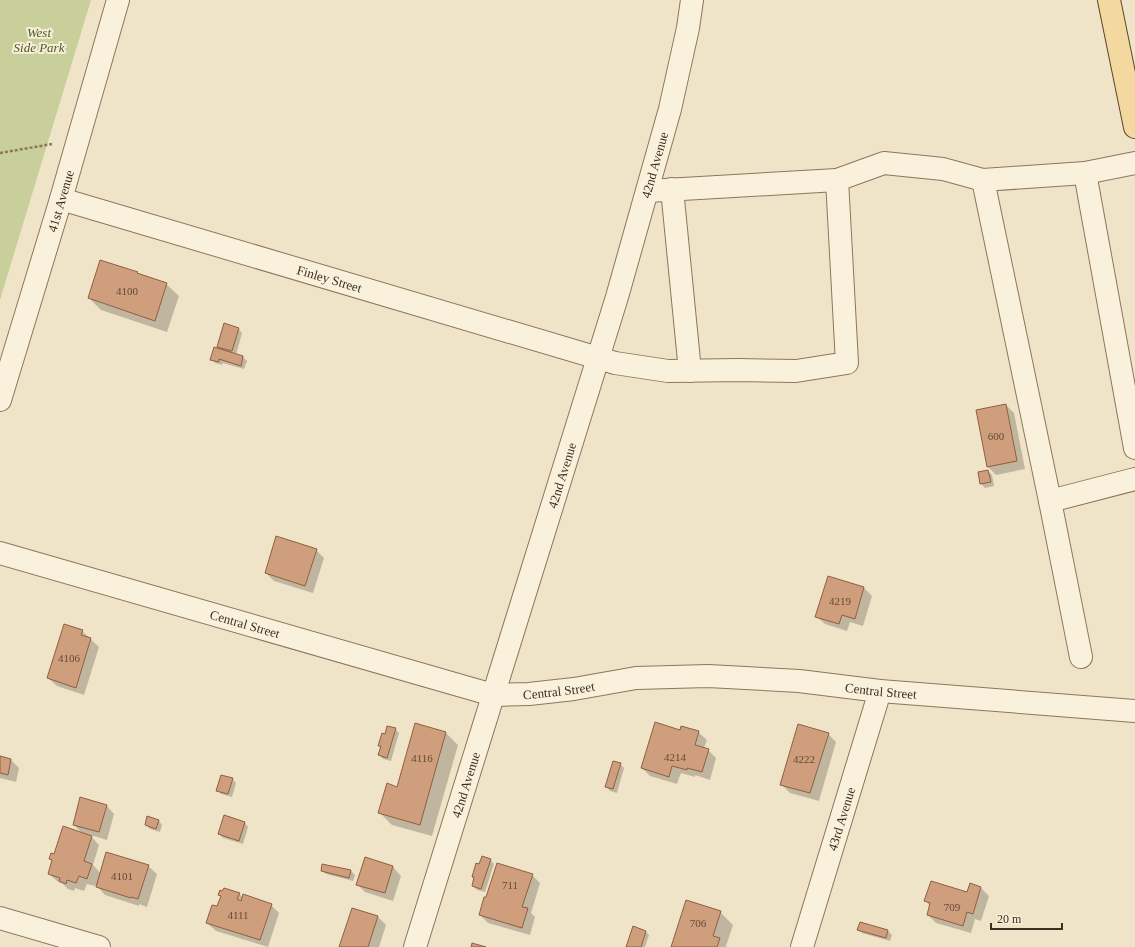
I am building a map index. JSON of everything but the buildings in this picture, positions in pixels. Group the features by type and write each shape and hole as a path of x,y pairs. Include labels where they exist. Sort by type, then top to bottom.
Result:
{"main road":[{"path":"1109,0 1135,127"}],"street":[{"name":"41st Avenue","path":"0,400 118,0"},
{"name":"42nd Avenue","path":"415,947 440,871 493,695 617,297 670,109 688,28 692,0"},
{"path":"648,191 837,180 884,163 943,169 983,180 1085,173 1135,164"},
{"path":"1085,173 1135,448"},
{"name":"Finley Street","path":"60,199 615,363 668,371 796,371 847,363 837,180"},
{"path":"983,180 1081,657"},
{"path":"672,189 690,371"},
{"path":"1050,501 1135,479"},
{"name":"Central Street","path":"0,554 493,695 529,694 574,689 636,678 708,676 799,681 880,692 1135,711"},
{"name":"43rd Avenue","path":"802,947 880,692"},
{"path":"0,918 44,939 99,947"}],"path":[{"path":"0,153 52,144"}],"green space":[{"name":"West Side Park","path":"0,0 91,0 0,300"}]}
